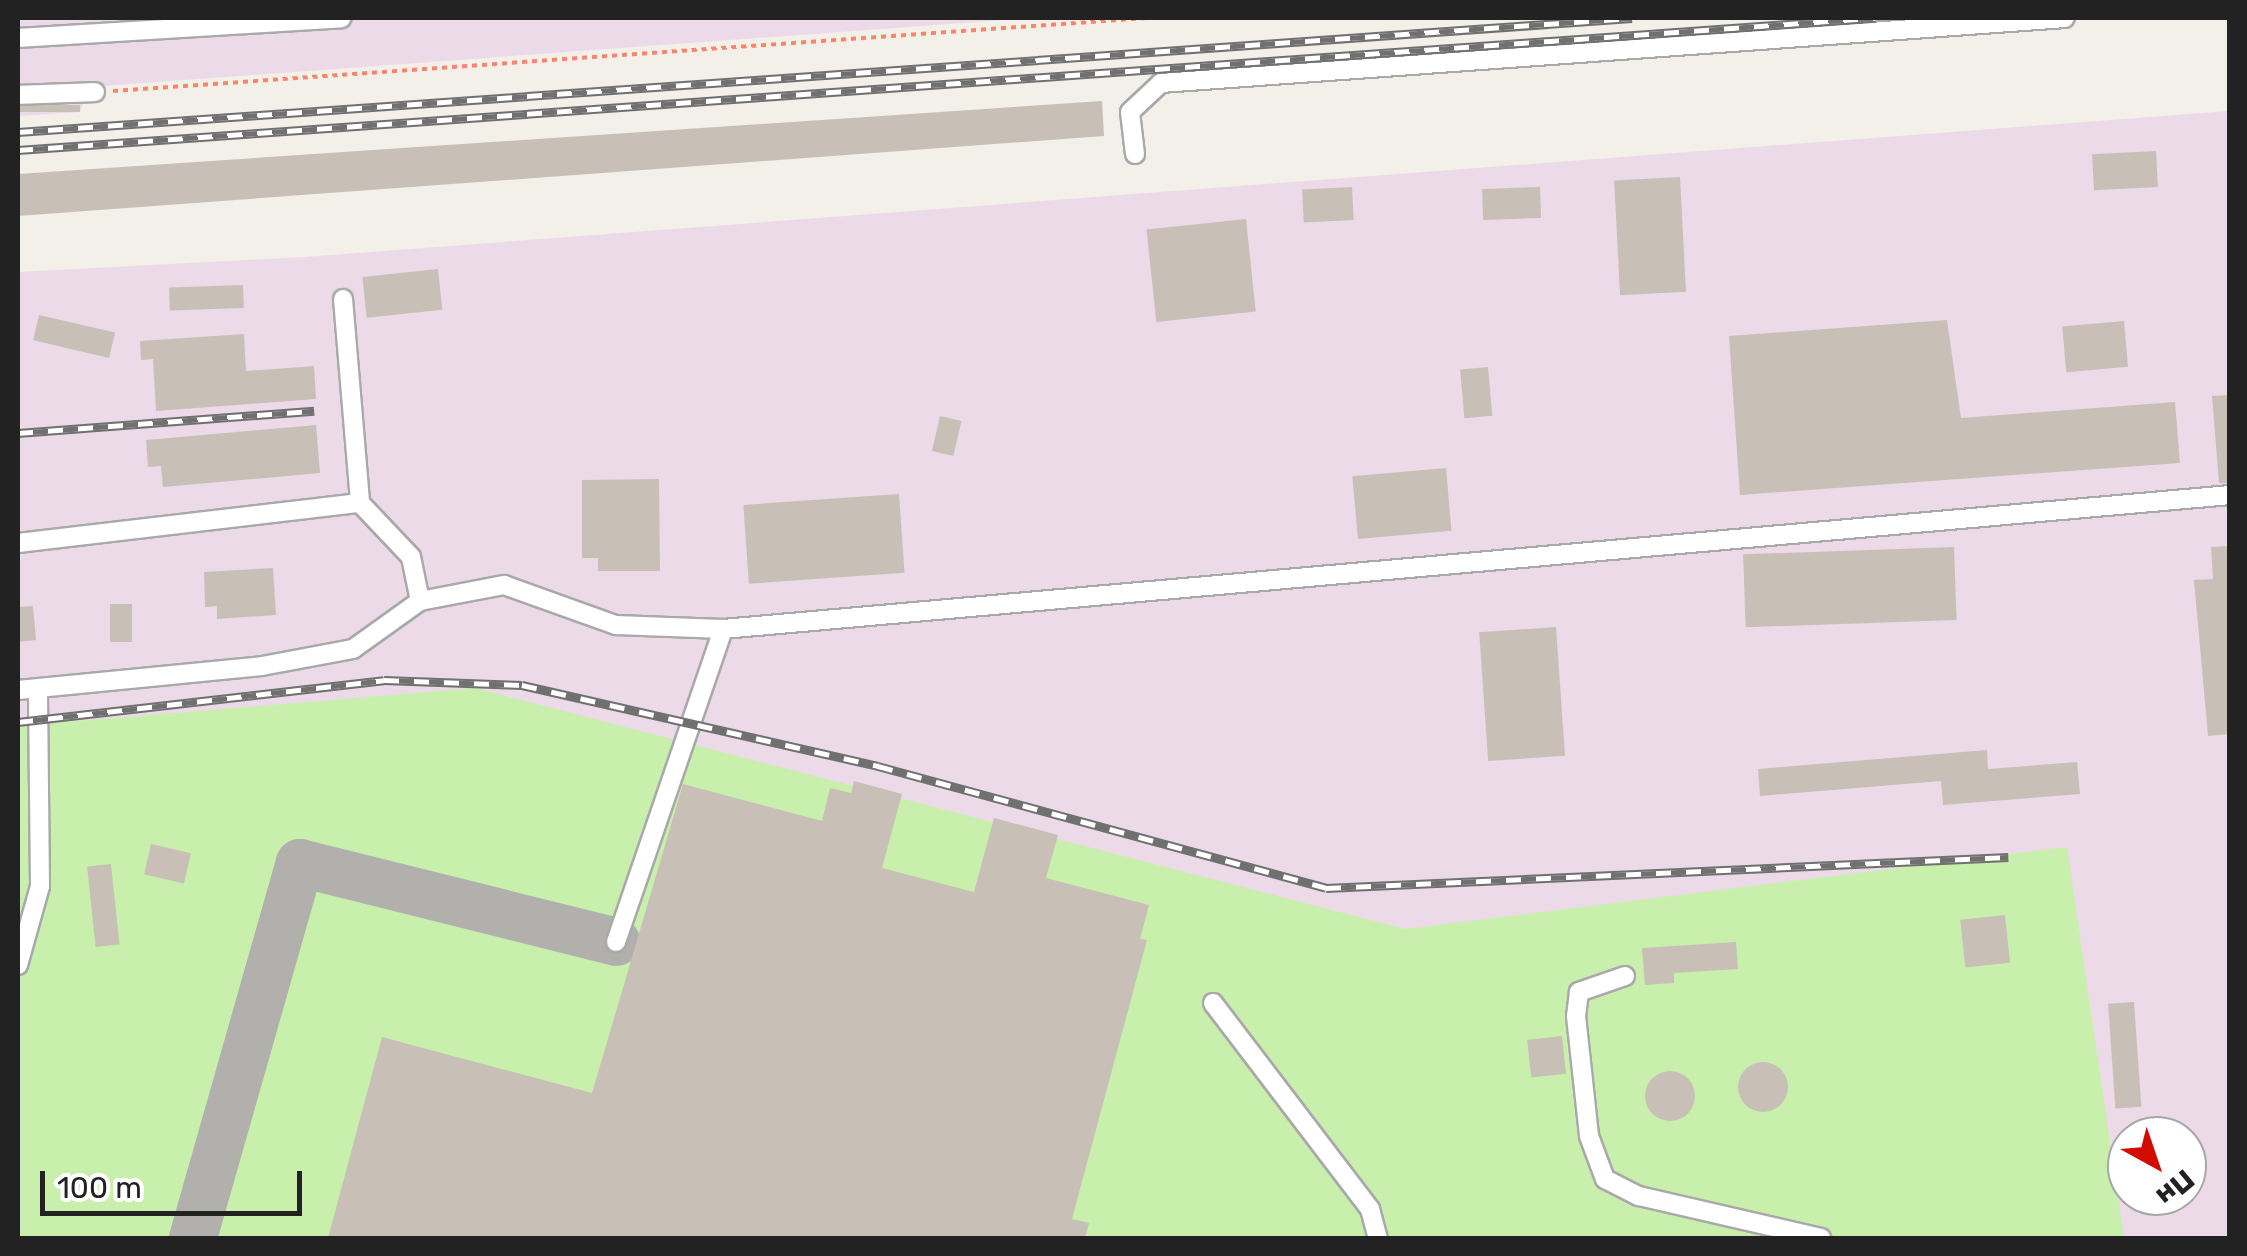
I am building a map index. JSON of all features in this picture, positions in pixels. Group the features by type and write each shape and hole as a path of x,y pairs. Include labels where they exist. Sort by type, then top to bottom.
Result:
{"lane":[{"path":"18,38 341,18"},
{"path":"1135,154 1130,112 1162,84 2065,18"},
{"path":"18,95 95,92"},
{"path":"342,299 360,503 410,557 420,602"},
{"path":"18,690 354,649 420,602 504,586 616,626 723,629 2230,495"},
{"path":"18,543 360,503"},
{"path":"616,942 723,629"},
{"path":"18,965 40,886 38,689"},
{"path":"1625,976 1580,992 1576,1016 1589,1136 1605,1179 1639,1196 1821,1238"},
{"path":"1214,1003 1370,1208 1378,1238"}],"path":[{"path":"95,92 1146,18"}],"shaded area":[{"path":"18,18 1030,18 89,87 80,112 18,116"},
{"path":"2229,111 2229,1238 18,1238 18,272 305,257"}],"green space":[{"path":"475,688 1405,929 2067,847 2107,1121 2107,1216 2121,1216 2124,1238 18,1238 18,726"}],"building":[{"path":"1102,101 1104,136 18,216 18,174"},
{"path":"18,105 80,105 80,112 18,112"},
{"path":"2156,151 2158,187 2094,190 2092,154"},
{"path":"1680,177 1686,292 1620,295 1614,180"},
{"path":"1352,187 1354,220 1304,223 1302,190"},
{"path":"1540,187 1541,218 1483,220 1482,189"},
{"path":"1246,219 1256,311 1156,322 1147,229"},
{"path":"438,269 442,310 367,318 362,277"},
{"path":"243,285 244,308 170,311 169,288"},
{"path":"39,315 115,333 109,358 33,340"},
{"path":"1947,320 1961,418 2175,402 2180,463 1740,495 1729,336"},
{"path":"2124,321 2128,367 2066,372 2062,326"},
{"path":"244,334 246,371 314,366 316,399 156,411 153,359 141,360 140,341"},
{"path":"1488,367 1492,416 1464,418 1460,369"},
{"path":"2230,395 2230,483 2219,483 2212,396"},
{"path":"940,416 961,421 953,456 932,451"},
{"path":"316,425 320,473 163,487 161,466 148,467 146,440"},
{"path":"1446,468 1451,531 1358,539 1352,476"},
{"path":"659,479 660,571 598,571 598,558 582,558 582,480"},
{"path":"899,494 905,573 749,584 743,505"},
{"path":"2230,546 2230,734 2208,736 2194,580 2213,579 2211,547"},
{"path":"1954,547 1957,620 1746,627 1743,554"},
{"path":"273,568 276,615 217,619 217,606 205,607 204,572"},
{"path":"110,604 132,604 132,642 110,642"},
{"path":"33,606 36,640 18,642 18,607"},
{"path":"1556,627 1565,756 1488,761 1479,632"},
{"path":"1987,750 1988,769 2077,762 2080,794 1943,805 1941,781 1760,796 1758,769"},
{"path":"854,781 902,794 882,868 974,892 994,818 1058,835 1046,878 1149,905 1140,939 1147,940 1072,1219 1089,1223 1085,1238 328,1238 382,1037 592,1093 683,784 822,821 830,788 851,793"},
{"path":"151,844 191,853 184,883 144,874"},
{"path":"111,864 119,945 96,947 87,867"},
{"path":"2005,915 2010,963 1965,967 1960,920"},
{"path":"1736,942 1738,969 1674,973 1674,983 1645,985 1642,948"},
{"path":"2134,1002 2141,1107 2115,1109 2108,1004"},
{"path":"1562,1036 1566,1074 1531,1077 1527,1040"},
{"path":"1763,1062 1781,1069 1788,1087 1781,1105 1763,1112 1745,1105 1738,1087 1745,1069"},
{"path":"1670,1071 1688,1078 1695,1096 1688,1114 1670,1121 1652,1114 1645,1096 1652,1078"}],"taxiway":[{"path":"193,1238 300,863 616,942"}],"railway":[{"path":"18,132 1632,18"},
{"path":"18,150 1875,18"},
{"path":"18,433 314,411"},
{"path":"18,722 384,680 522,685 878,766 1326,888 2008,857"}]}
